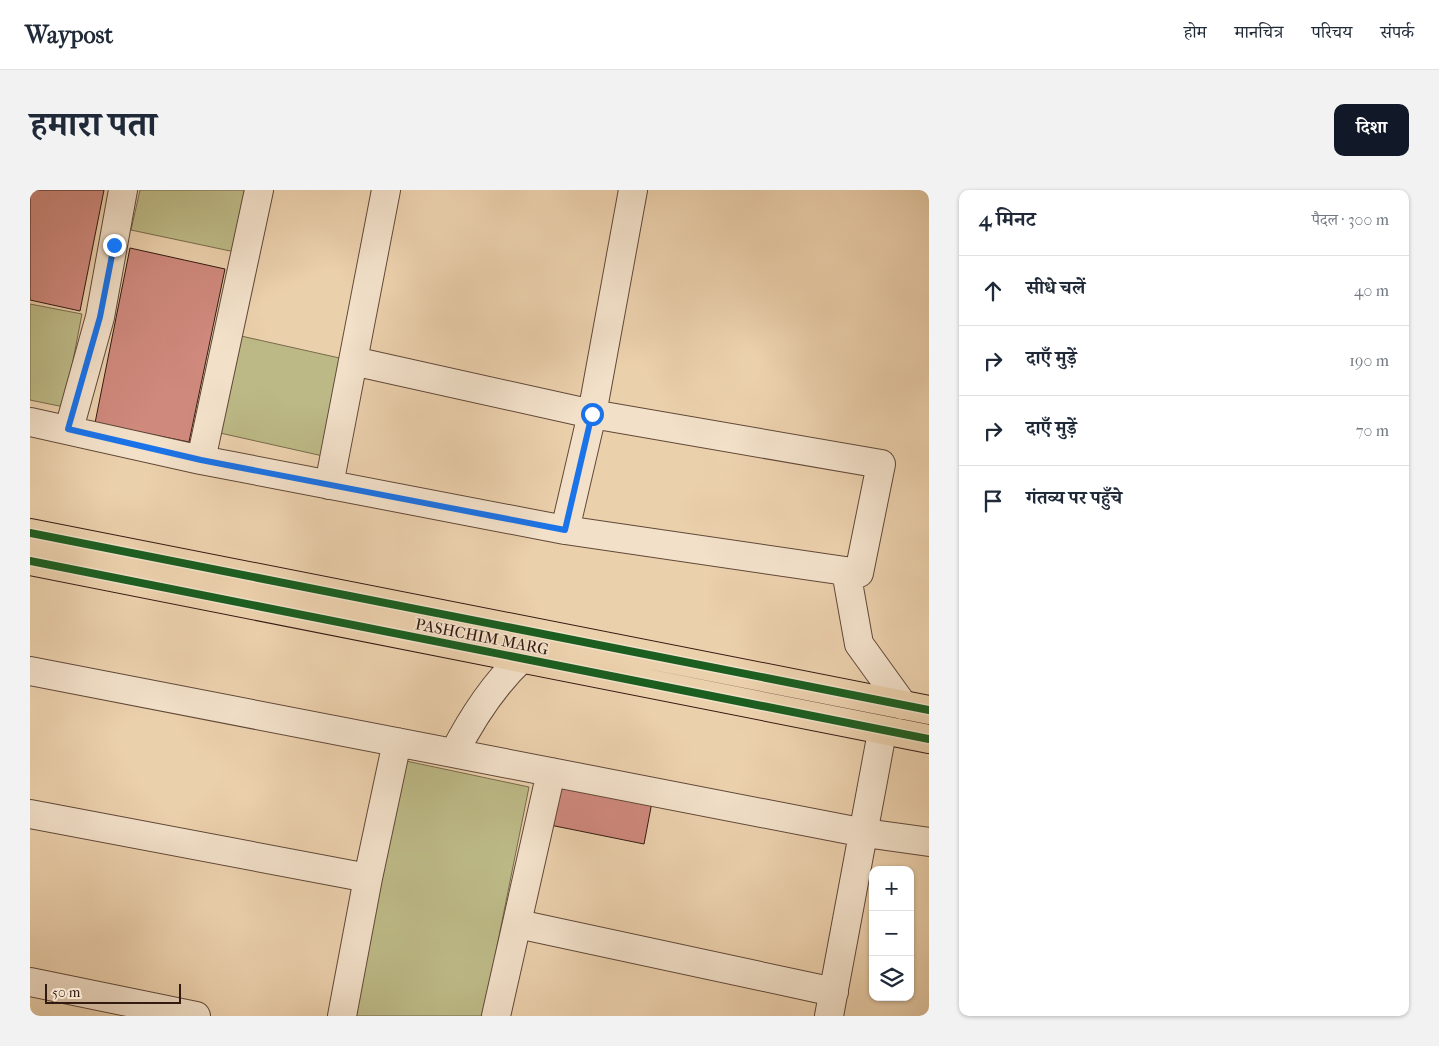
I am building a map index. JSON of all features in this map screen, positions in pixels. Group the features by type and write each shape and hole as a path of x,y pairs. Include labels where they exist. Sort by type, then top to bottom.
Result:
{"main road":[{"name":"PASHCHIM MARG","path":"30,533 916,707"},
{"name":"PASHCHIM MARG","path":"30,561 929,739"}],"street":[{"path":"68,429 100,317 123,190"},
{"path":"201,460 259,190"},
{"path":"329,485 386,190"},
{"path":"565,530 592,414 633,190"},
{"path":"30,422 201,460 565,530 859,573 881,464 592,414 353,361"},
{"path":"846,571 859,644 916,707"},
{"path":"454,753 470,722 504,675 522,658"},
{"path":"30,672 864,833 929,842"},
{"path":"342,1016 368,878 397,742"},
{"path":"518,924 833,1009 880,743"},
{"path":"496,1016 551,772"},
{"path":"30,814 368,878"},
{"path":"30,982 196,1016"}],"shaded area":[{"path":"140,190 248,190 235,252 131,230"},
{"path":"30,304 82,314 64,407 30,400"},
{"path":"241,336 344,359 323,456 220,433"},
{"path":"406,761 529,787 483,1016 354,1016"}],"building":[{"path":"30,190 104,190 80,311 30,300"},
{"path":"130,248 225,269 189,442 95,423"},
{"path":"559,783 652,802 644,844 550,825"}],"cycle path":[{"path":"30,533 929,710"},
{"path":"30,561 929,739"}],"route":[{"path":"114,245 100,317 68,429 201,460 565,530 592,414"}]}
